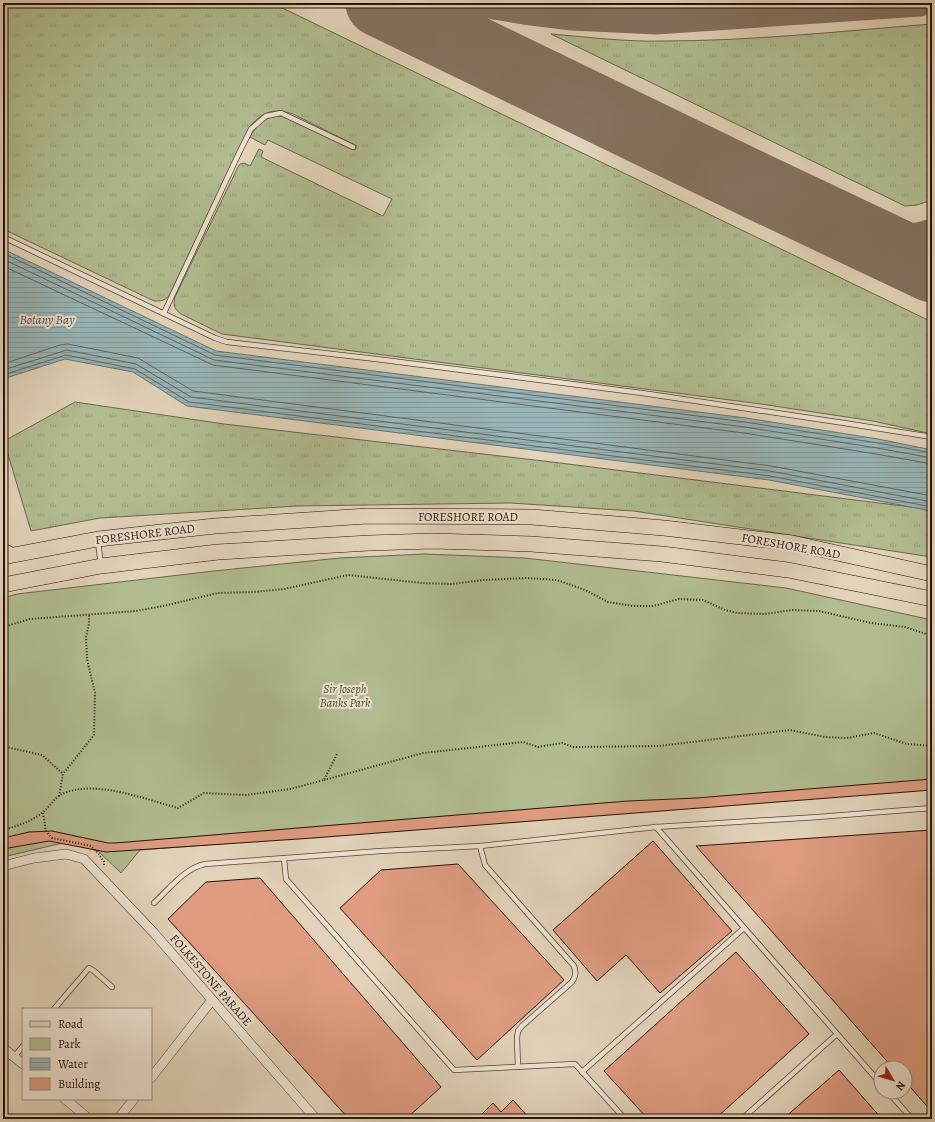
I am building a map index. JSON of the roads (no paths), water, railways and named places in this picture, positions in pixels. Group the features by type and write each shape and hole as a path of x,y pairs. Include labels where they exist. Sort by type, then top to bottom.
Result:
{"main road":[{"name":"FORESHORE ROAD","path":"3,557 98,539 214,526 367,516 532,517 664,528 792,543 932,574"},
{"name":"FORESHORE ROAD","path":"3,585 101,566 218,552 369,543 433,541 531,544 662,554 788,570 932,599"}],"street":[{"name":"FOLKESTONE PARADE","path":"3,866 34,858 66,854 84,859 154,933 313,1118"},
{"path":"152,1077 212,1000"},
{"path":"3,1048 22,1063"},
{"path":"66,1100 89,1119"},
{"path":"118,1119 133,1100"}],"lane":[{"path":"164,313 239,153 252,129 266,116 280,113 352,147"},
{"path":"3,237 215,338 227,342 384,360 642,393 932,437"},
{"path":"98,539 101,566"},
{"path":"3,545 11,550 22,553"},
{"path":"154,903 196,866 378,851 480,846 656,827 932,808"},
{"path":"656,827 873,1075"},
{"path":"480,846 485,865 574,966 575,970 575,977 572,982 518,1031 518,1067"},
{"path":"284,859 286,879 454,1070 576,1064 625,1119"},
{"path":"582,1072 744,928"},
{"path":"55,1008 89,968 112,987"},
{"path":"742,1119 838,1034"},
{"path":"14,1057 22,1047"},
{"path":"895,1100 912,1119"}],"water":[{"name":"Botany Bay","path":"3,249 216,351 746,418 878,439 932,450 932,511 769,480 187,406 133,372 65,359 3,379"}],"park label":[{"name":"Sir Joseph Banks Park","path":"345,696"}]}
